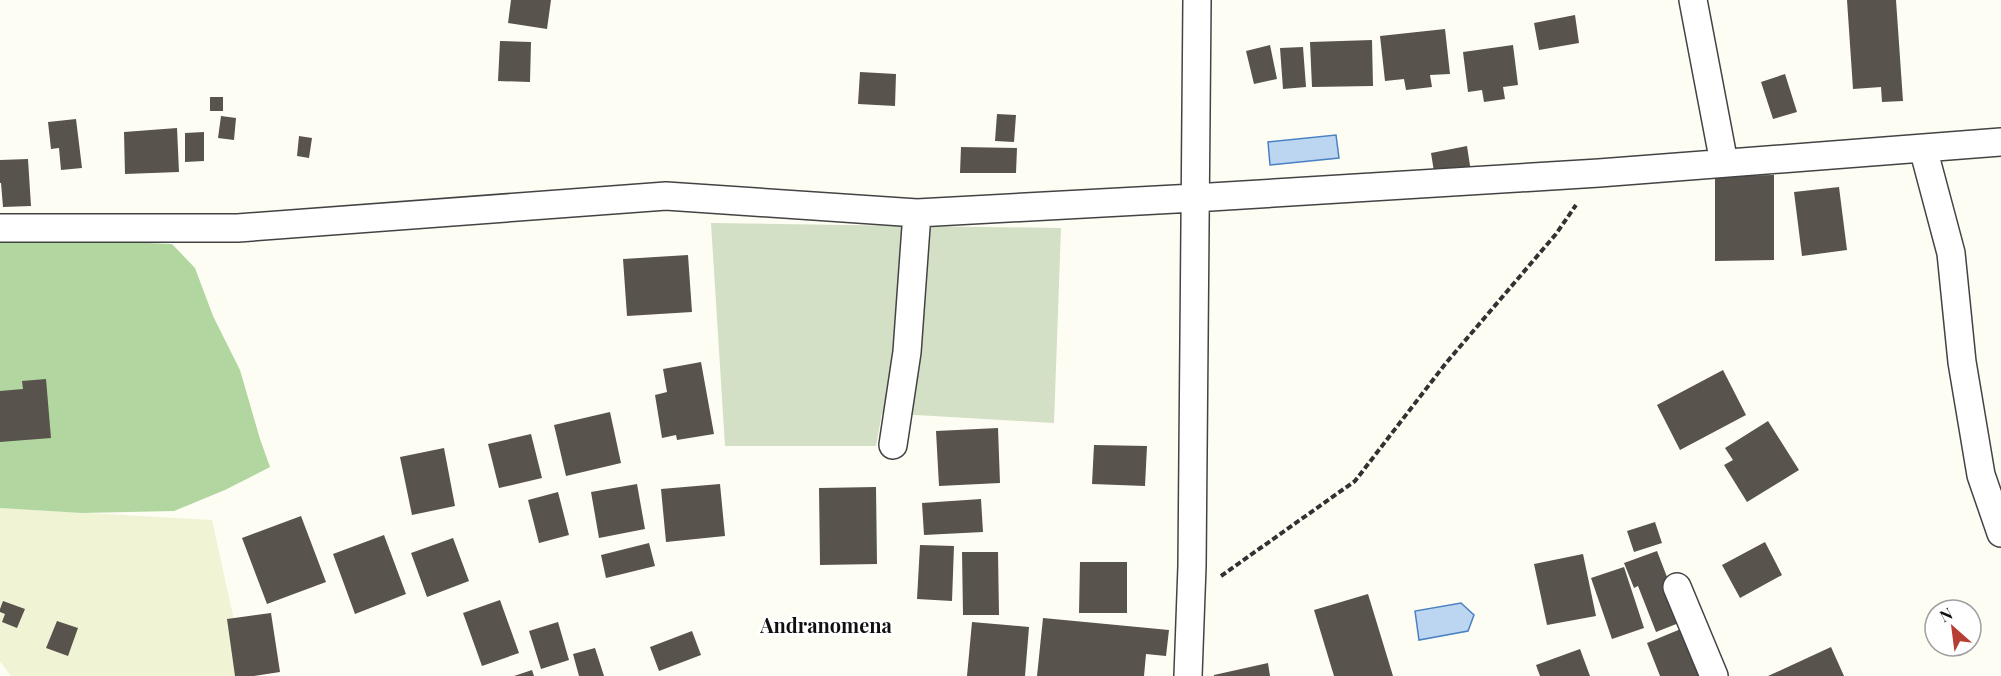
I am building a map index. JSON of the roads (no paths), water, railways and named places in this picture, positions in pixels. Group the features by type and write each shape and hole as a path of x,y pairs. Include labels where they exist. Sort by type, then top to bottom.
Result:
{"street":[{"path":"1188,676 1191,597 1197,0"},
{"path":"1693,0 1724,163"},
{"path":"0,228 238,228 666,196 917,213 1599,173 2001,142"},
{"path":"1923,148 1951,253 1962,362 1981,475 2001,532"},
{"path":"893,445 907,352 917,213"},
{"path":"1677,587 1714,676"}],"water":[{"path":"1336,135 1339,158 1270,165 1268,142"},
{"path":"1461,603 1474,615 1468,631 1419,640 1415,611"}],"district":[{"name":"Andranomena","path":"826,626"}]}
